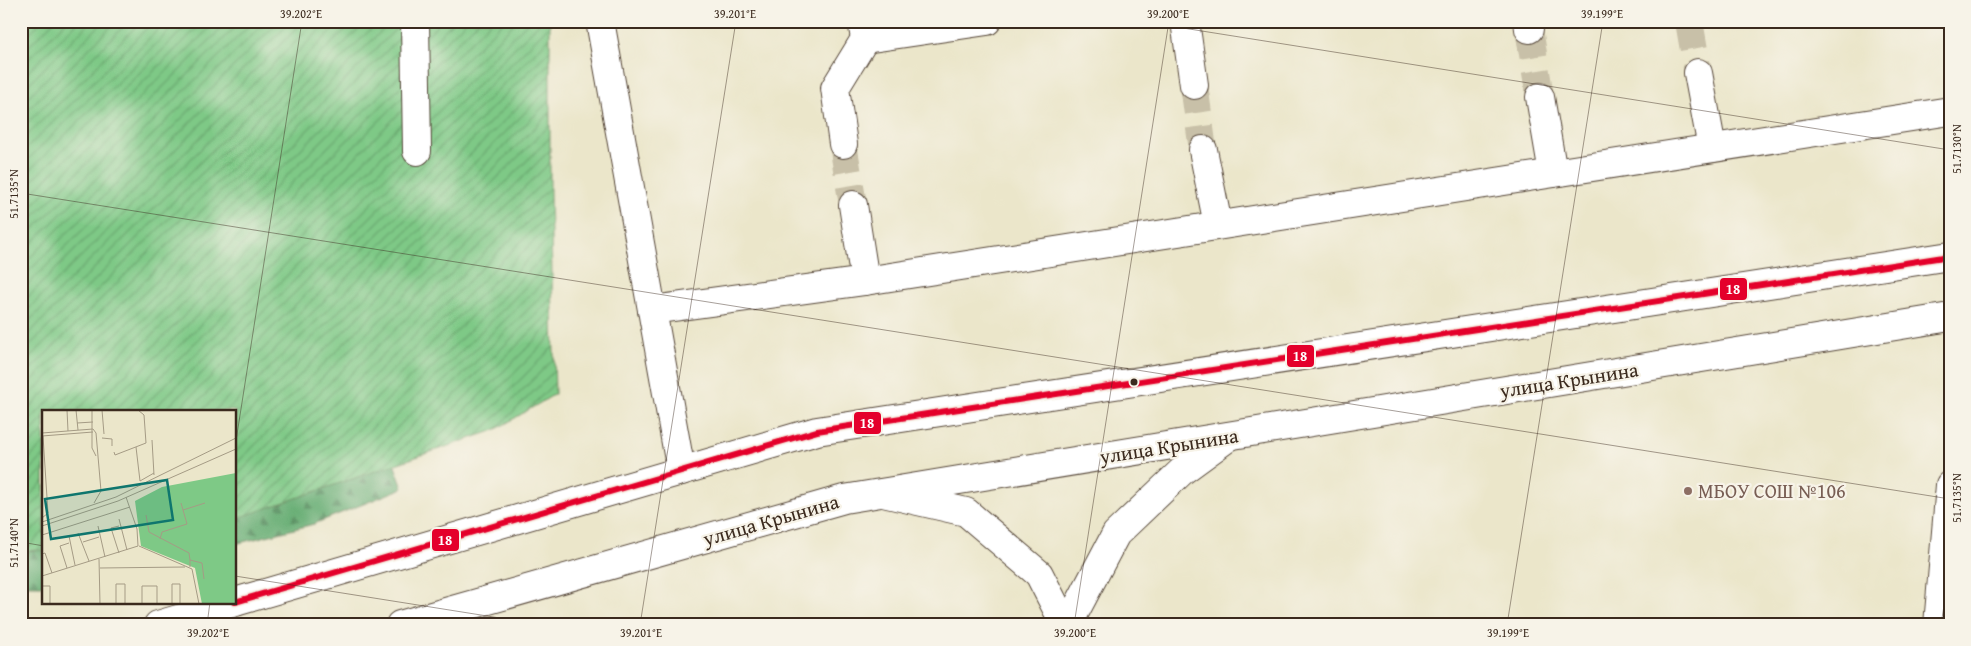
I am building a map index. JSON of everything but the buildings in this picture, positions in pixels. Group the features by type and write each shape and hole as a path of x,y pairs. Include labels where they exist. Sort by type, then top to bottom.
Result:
{"main road":[{"path":"415,21 417,151"},
{"path":"600,21 680,471"},
{"path":"843,144 834,88 863,30 987,21"},
{"path":"1186,21 1194,85"},
{"path":"1698,73 1712,148"},
{"path":"1540,97 1553,173"},
{"path":"652,310 865,281 1950,111"},
{"path":"1203,150 1218,225"},
{"path":"853,205 865,281"},
{"path":"236,602 817,431 1950,256"},
{"name":"улица Крынина","path":"400,625 844,499 1950,317"},
{"path":"1067,625 1116,534 1182,470 1230,436"},
{"path":"1938,625 1950,485"},
{"path":"883,493 966,512 1039,574 1067,625"},
{"path":"158,625 228,604"}],"green space":[{"path":"21,21 550,21 550,193 555,394 495,430 236,519 236,410 42,410 42,550 21,551"},
{"path":"365,384 403,488 314,524 236,544 236,434"},
{"path":"42,414 42,585 21,585 21,436"}],"tunnel":[{"path":"1689,21 1698,73"},
{"path":"1529,29 1540,97"},
{"path":"1194,85 1203,150"},
{"path":"843,144 853,205"}],"transit line":[{"name":"18","path":"236,602 817,431 1950,256"}],"place":[{"name":"МБОУ СОШ №106","path":"1688,491"}]}
